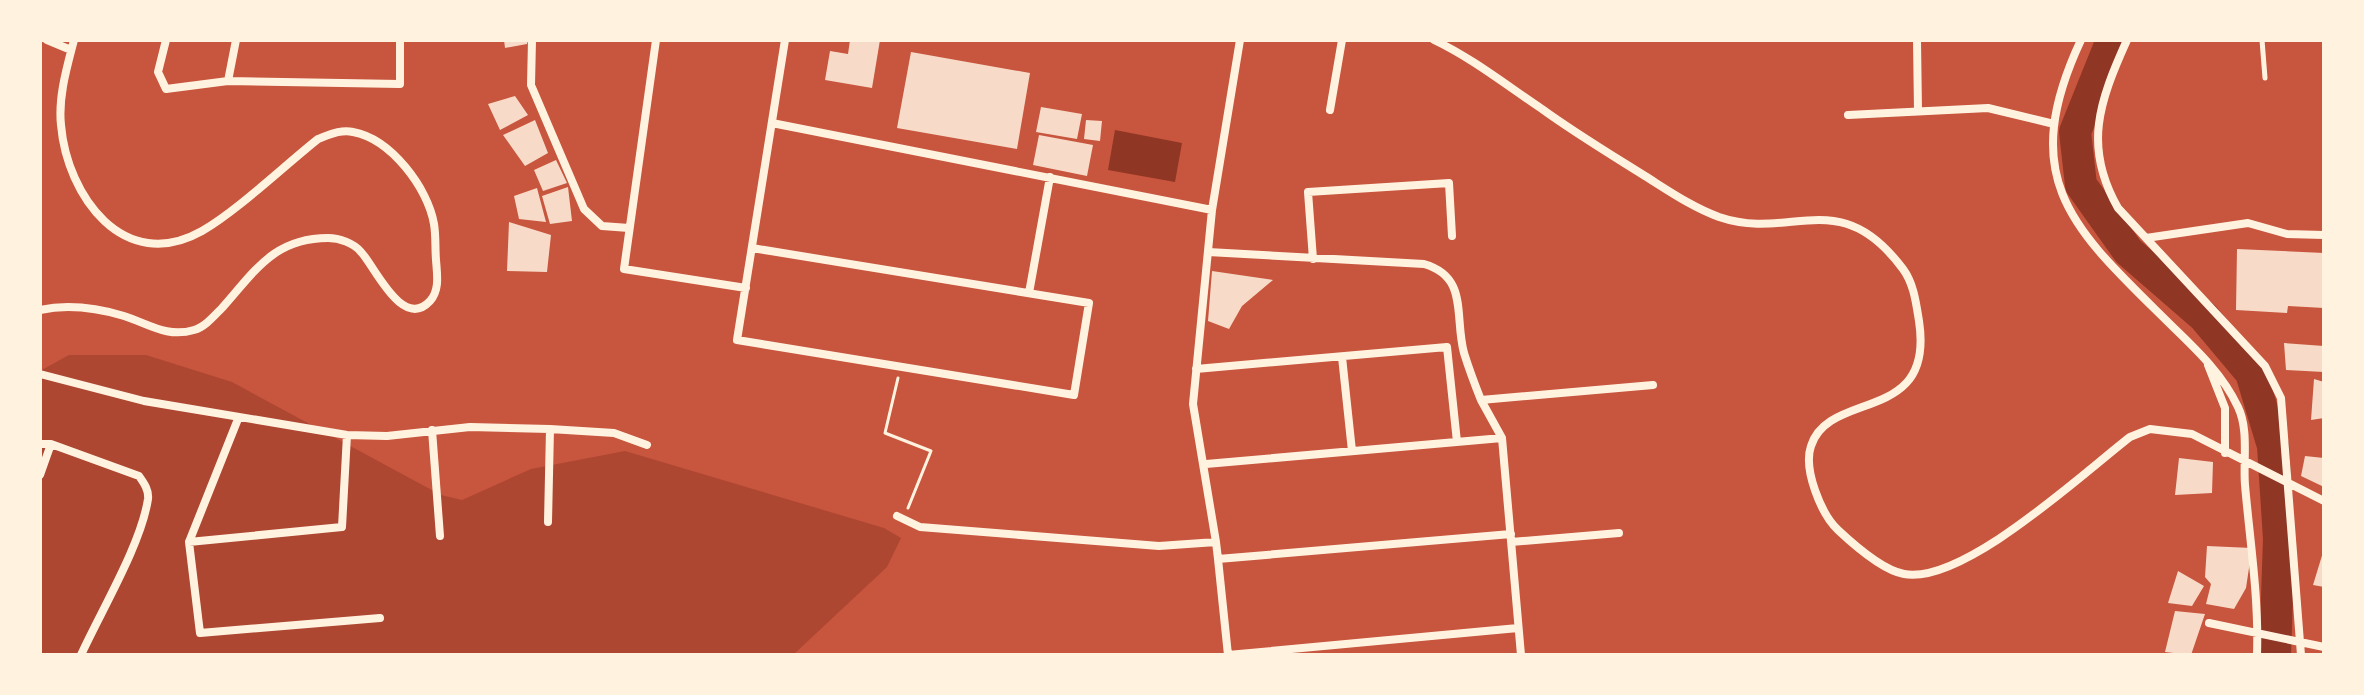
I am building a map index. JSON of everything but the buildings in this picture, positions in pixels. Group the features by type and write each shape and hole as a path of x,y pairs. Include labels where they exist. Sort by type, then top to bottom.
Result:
{"street":[{"path":"40,310 82,308 122,315 158,330 179,334 199,329 282,247 298,240 332,237 361,251 387,292 405,305 421,307 431,301 437,286 434,222 424,195 403,165 379,143 354,132 337,132 318,139 202,231 170,241 143,242 116,232 94,214 75,181 61,125 62,89 72,45 47,40"},
{"path":"166,40 158,72 166,89 228,81 400,84 400,40"},
{"path":"228,81 236,40"},
{"path":"532,40 531,85 584,209 602,226 629,228"},
{"path":"656,40 624,269 746,288"},
{"path":"752,248 1089,303 1074,395 737,340 785,40"},
{"path":"1240,40 1212,210 1196,369 1194,422 1206,464 1228,655 1518,628"},
{"path":"1330,110 1342,40"},
{"path":"1434,40 1458,52 1567,127 1697,209 1748,223 1818,218 1834,220 1862,230 1883,243 1906,273 1915,293 1919,353 1911,374 1896,393 1838,417 1815,435 1809,464 1822,505 1836,529 1888,568 1903,574 1926,575 1956,565 1983,550 2130,437 2150,429 2192,434 2324,501"},
{"path":"1917,40 1918,111"},
{"path":"2081,40 2054,124 2053,160 2062,199 2097,252 2222,378 2240,410 2245,438 2260,636 2257,655"},
{"path":"2127,40 2106,98 2096,140 2097,160 2103,181 2118,208 2265,366 2281,398 2301,655"},
{"path":"1848,115 1988,108 2054,124"},
{"path":"772,123 1212,210"},
{"path":"1029,293 1050,177"},
{"path":"1313,259 1308,192 1449,183 1452,236"},
{"path":"2146,238 2248,223 2287,234 2324,235"},
{"path":"1208,252 1424,264 1441,268 1456,289 1464,351 1481,400 1502,438 1521,655"},
{"path":"1196,369 1447,347 1457,442"},
{"path":"1342,357 1352,451"},
{"path":"2206,361 2225,408 2225,453"},
{"path":"40,374 144,401 347,435 387,436 470,427 550,429 614,433 647,445"},
{"path":"1481,400 1653,385"},
{"path":"238,419 189,542 200,633 380,618"},
{"path":"548,522 550,429"},
{"path":"432,430 440,536"},
{"path":"189,542 342,527 347,435"},
{"path":"1206,464 1502,438"},
{"path":"40,444 51,444 139,476 148,497 130,549 81,655"},
{"path":"40,475 51,444"},
{"path":"900,518 920,527 1159,546 1216,542"},
{"path":"1218,559 1619,533"},
{"path":"2209,623 2324,647"}],"lane":[{"path":"2262,40 2265,78"}],"path":[{"path":"900,366 885,433 931,451 900,518"}],"shaded area":[{"path":"1115,130 1182,143 1175,182 1108,170"},
{"path":"69,355 146,355 232,382 441,495 462,500 531,469 625,451 884,528 901,538 887,567 793,655 40,655 40,371"}],"waterway":[{"path":"2112,40 2075,132 2081,185 2128,251 2204,317 2251,373 2273,446 2279,539 2275,655"}]}
